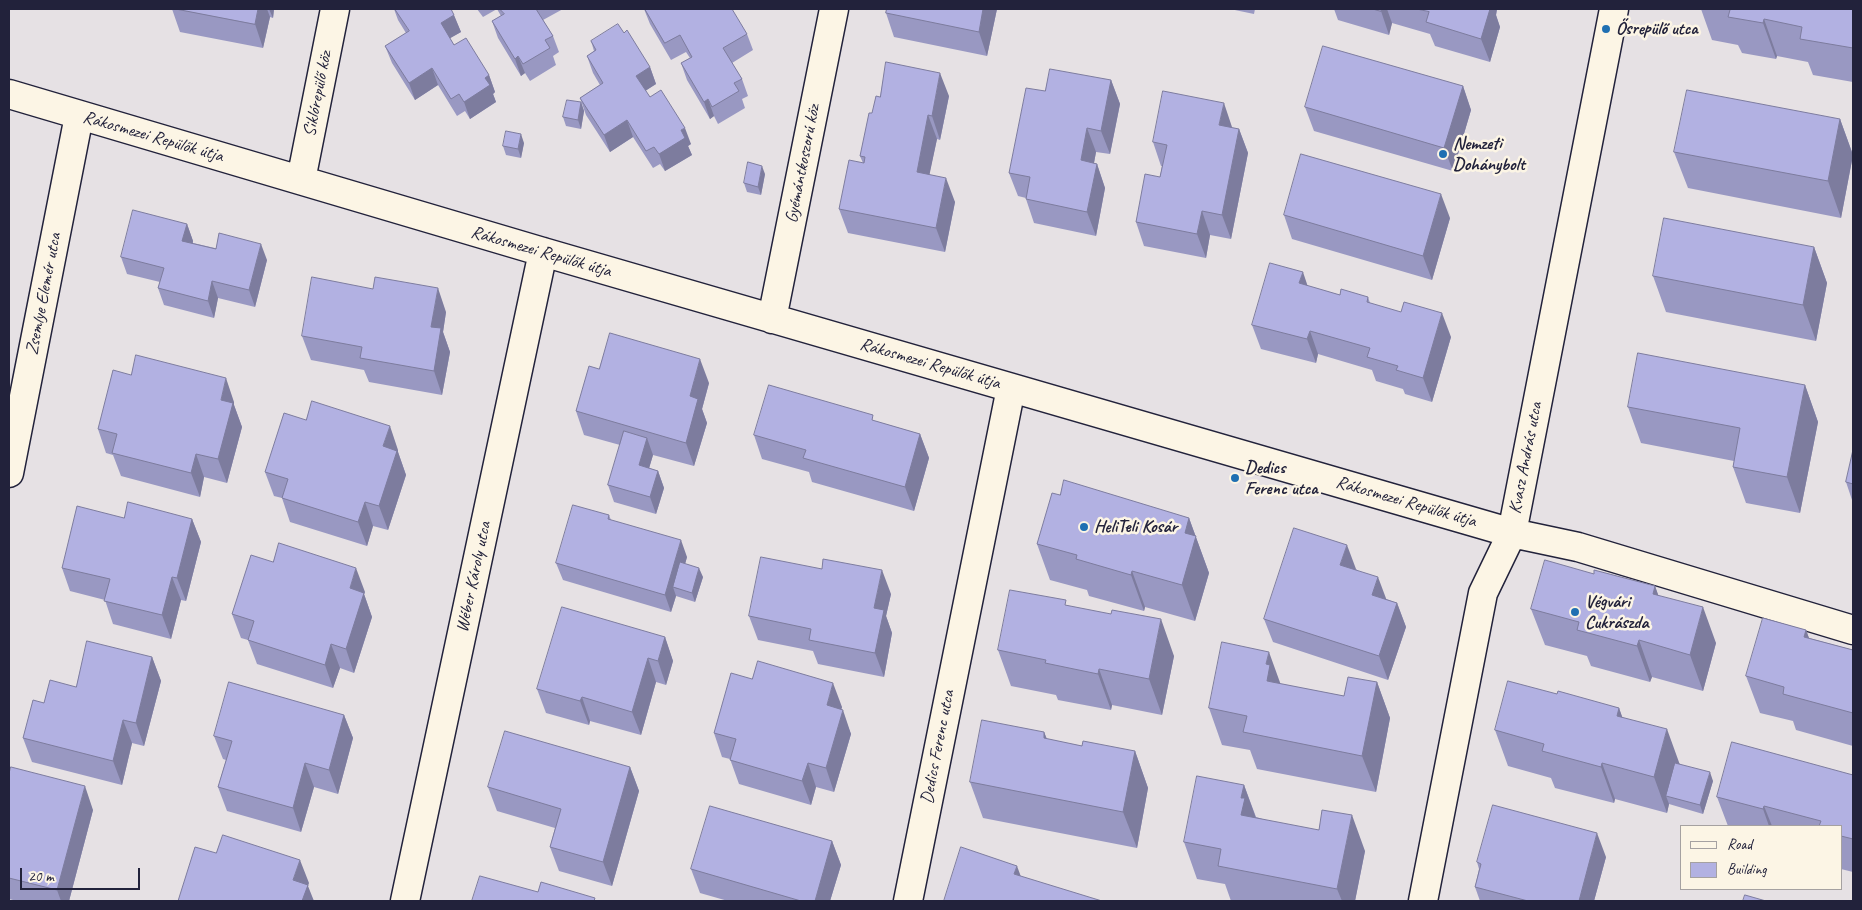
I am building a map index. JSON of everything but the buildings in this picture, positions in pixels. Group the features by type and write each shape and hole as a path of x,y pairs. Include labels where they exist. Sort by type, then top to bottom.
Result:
{"street":[{"name":"Siklórepülő köz","path":"301,180 335,9"},
{"name":"Gyémántkoszorú köz","path":"772,319 834,9"},
{"name":"Kvasz András utca","path":"1423,901 1483,593 1512,532 1614,9"},
{"name":"Rákosmezei Repülők útja","path":"9,94 772,319 1512,532 1578,547 1853,630"},
{"name":"Zsemlye Elemér utca","path":"9,473 79,116"},
{"name":"Wéber Károly utca","path":"404,901 543,252"},
{"name":"Dedics Ferenc utca","path":"908,901 1011,388"}],"place":[{"name":"Ősrepülő utca","path":"1606,29"},
{"name":"Nemzeti Dohánybolt","path":"1443,154"},
{"name":"Dedics Ferenc utca","path":"1235,478"},
{"name":"HeliTeli Kosár","path":"1084,527"},
{"name":"Végvári Cukrászda","path":"1575,612"}]}
